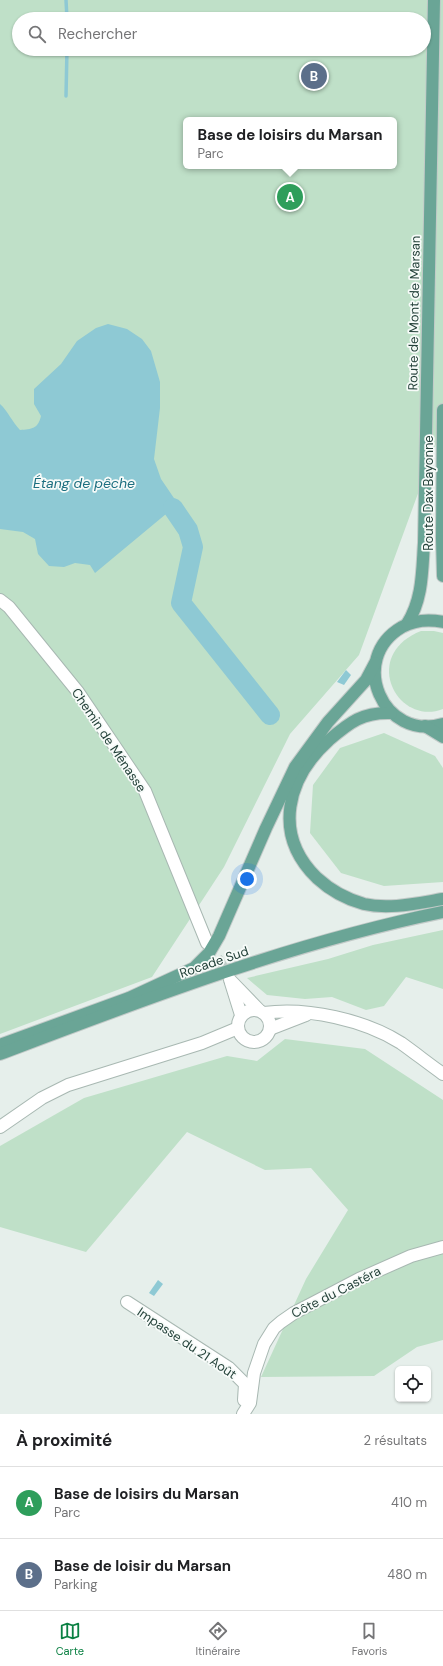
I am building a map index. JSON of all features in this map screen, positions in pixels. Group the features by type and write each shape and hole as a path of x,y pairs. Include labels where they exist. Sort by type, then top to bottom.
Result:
{"main road":[{"name":"Route de Mont de Marsan","path":"407,624 417,603 420,589 424,543 434,0"},
{"name":"Route Dax Bayonne","path":"443,410 443,576"},
{"path":"0,1045 129,998 194,968 209,953 219,936 266,828 295,767 328,722 366,680 375,663 379,651 386,640 395,631 407,624 426,620 443,622"},
{"path":"375,663 374,677 377,690 383,702 391,712 401,720 412,724 425,726 443,724"},
{"path":"391,712 373,713 356,720 339,731 312,758 303,771 292,795 289,826 297,853 307,868 324,885 342,896 366,904 389,905 443,899"},
{"path":"425,726 443,737"},
{"name":"Rocade Sud","path":"0,1054 207,979 354,933 443,912"},
{"path":"354,933 443,919"}],"street":[{"name":"Chemin de Ménasse","path":"0,600 9,607 78,692 146,791 206,943"},
{"path":"241,1015 230,980 262,1012 270,1023 270,1029 265,1038 252,1042 240,1033 238,1023 241,1015 249,1010 262,1012 311,1013 342,1019 372,1028 400,1043 443,1074"},
{"path":"270,1029 311,1013"},
{"path":"0,1127 42,1098 68,1085 202,1043 240,1033"},
{"name":"Côte du Castéra","path":"245,1411 252,1394 254,1373 264,1344 274,1328 281,1322 294,1313 359,1279 411,1256 443,1247"},
{"name":"Impasse du 21 Août","path":"127,1302 229,1368 245,1384 245,1411"}],"green space":[{"path":"0,0 443,0 443,425 359,655 290,734 224,867 152,977 0,1034"},
{"path":"421,631 443,633 443,709 426,712 412,708 400,699 392,686 389,671 392,656 403,642"},
{"path":"384,733 435,756 443,768 443,882 384,886 341,873 310,833 313,785 340,748"},
{"path":"443,930 443,989 406,977 384,1006 366,1010 332,997 305,999 267,995 247,978 328,959 373,945"},
{"path":"285,1039 365,1049 443,1100 443,1340 417,1347 374,1376 261,1377 306,1279 348,1210 311,1168 265,1170 187,1132 86,1252 0,1227 0,1146 84,1098 227,1056 257,1061"}],"water":[{"name":"Étang de pêche","path":"108,324 127,329 142,339 151,351 160,382 160,408 154,459 161,479 178,504 95,573 90,565 75,563 64,567 49,566 38,554 35,539 23,532 0,529 0,404 20,430 34,428 38,424 41,416 34,404 34,389 61,364 77,341 96,328"},
{"path":"346,670 351,675 344,685 337,682"},
{"path":"158,1280 163,1284 154,1296 149,1293"}],"waterway":[{"path":"66,0 67,12"},
{"path":"66,96 67,56"},
{"path":"173,508 188,530 193,547 181,603 270,715"}],"tunnel":[{"path":"207,943 230,980"}],"place":[{"name":"Base de loisir du Marsan","path":"314,76"},
{"name":"Base de loisirs du Marsan","path":"290,197"}]}
